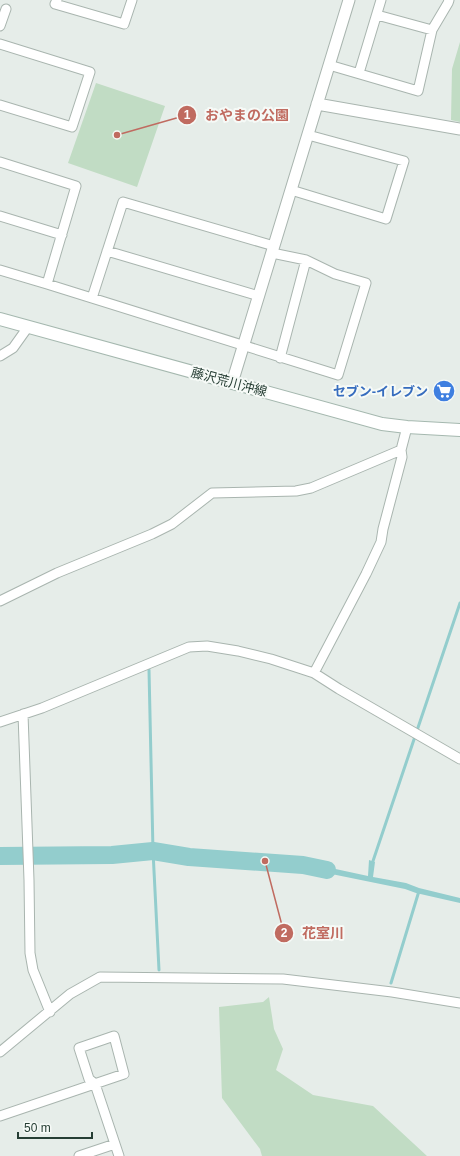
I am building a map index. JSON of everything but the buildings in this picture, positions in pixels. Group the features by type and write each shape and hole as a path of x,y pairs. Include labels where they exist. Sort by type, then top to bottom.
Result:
{"main road":[{"name":"藤沢荒川沖線","path":"0,319 382,424 460,430"}],"street":[{"path":"56,0 55,4 124,24 132,0"},
{"path":"232,383 349,0"},
{"path":"359,73 381,0"},
{"path":"329,65 418,91 432,30 449,0"},
{"path":"0,26 5,5"},
{"path":"376,16 432,30"},
{"path":"0,44 90,72 72,127 0,105"},
{"path":"317,104 460,129"},
{"path":"291,190 386,219 404,161 308,135"},
{"path":"0,162 76,186 47,284"},
{"path":"0,270 338,375 366,282 335,274 306,260 273,249 123,202 92,298"},
{"path":"0,216 62,235"},
{"path":"107,251 259,296"},
{"path":"280,358 306,260"},
{"path":"0,356 13,348 28,327"},
{"path":"314,673 366,574 381,542 402,457 401,450 407,427"},
{"path":"0,601 57,573 159,531 172,524 212,493 296,491 311,488 401,450"},
{"path":"0,722 42,708 189,647 207,646 238,651 271,659 314,673 460,759"},
{"path":"23,714 30,953 33,970 50,1012"},
{"path":"0,1052 70,994 100,977 283,980 392,992 460,1003"},
{"path":"0,1116 95,1084 124,1074 114,1036 80,1048 89,1079 95,1084 119,1156"},
{"path":"79,1156 115,1144"}],"green space":[{"path":"460,42 460,122 451,120 452,69"},
{"path":"96,83 165,106 137,187 68,163"},
{"path":"269,997 274,1029 283,1049 276,1070 313,1095 373,1106 427,1156 262,1156 260,1149 222,1098 219,1007 263,1002"}],"water":[{"path":"369,860 375,862 373,877 406,883 419,888 460,898 460,903 405,889 302,868 303,862 368,876"}],"waterway":[{"path":"372,864 460,603"},
{"path":"149,670 153,851 159,970"},
{"path":"0,856 112,855 153,851 189,857 303,865 327,870"},
{"path":"391,983 419,891"}],"place":[{"name":"おやまの公園","path":"117,135"},
{"name":"セブン-イレブン","path":"444,391"},
{"name":"花室川","path":"265,861"}]}
